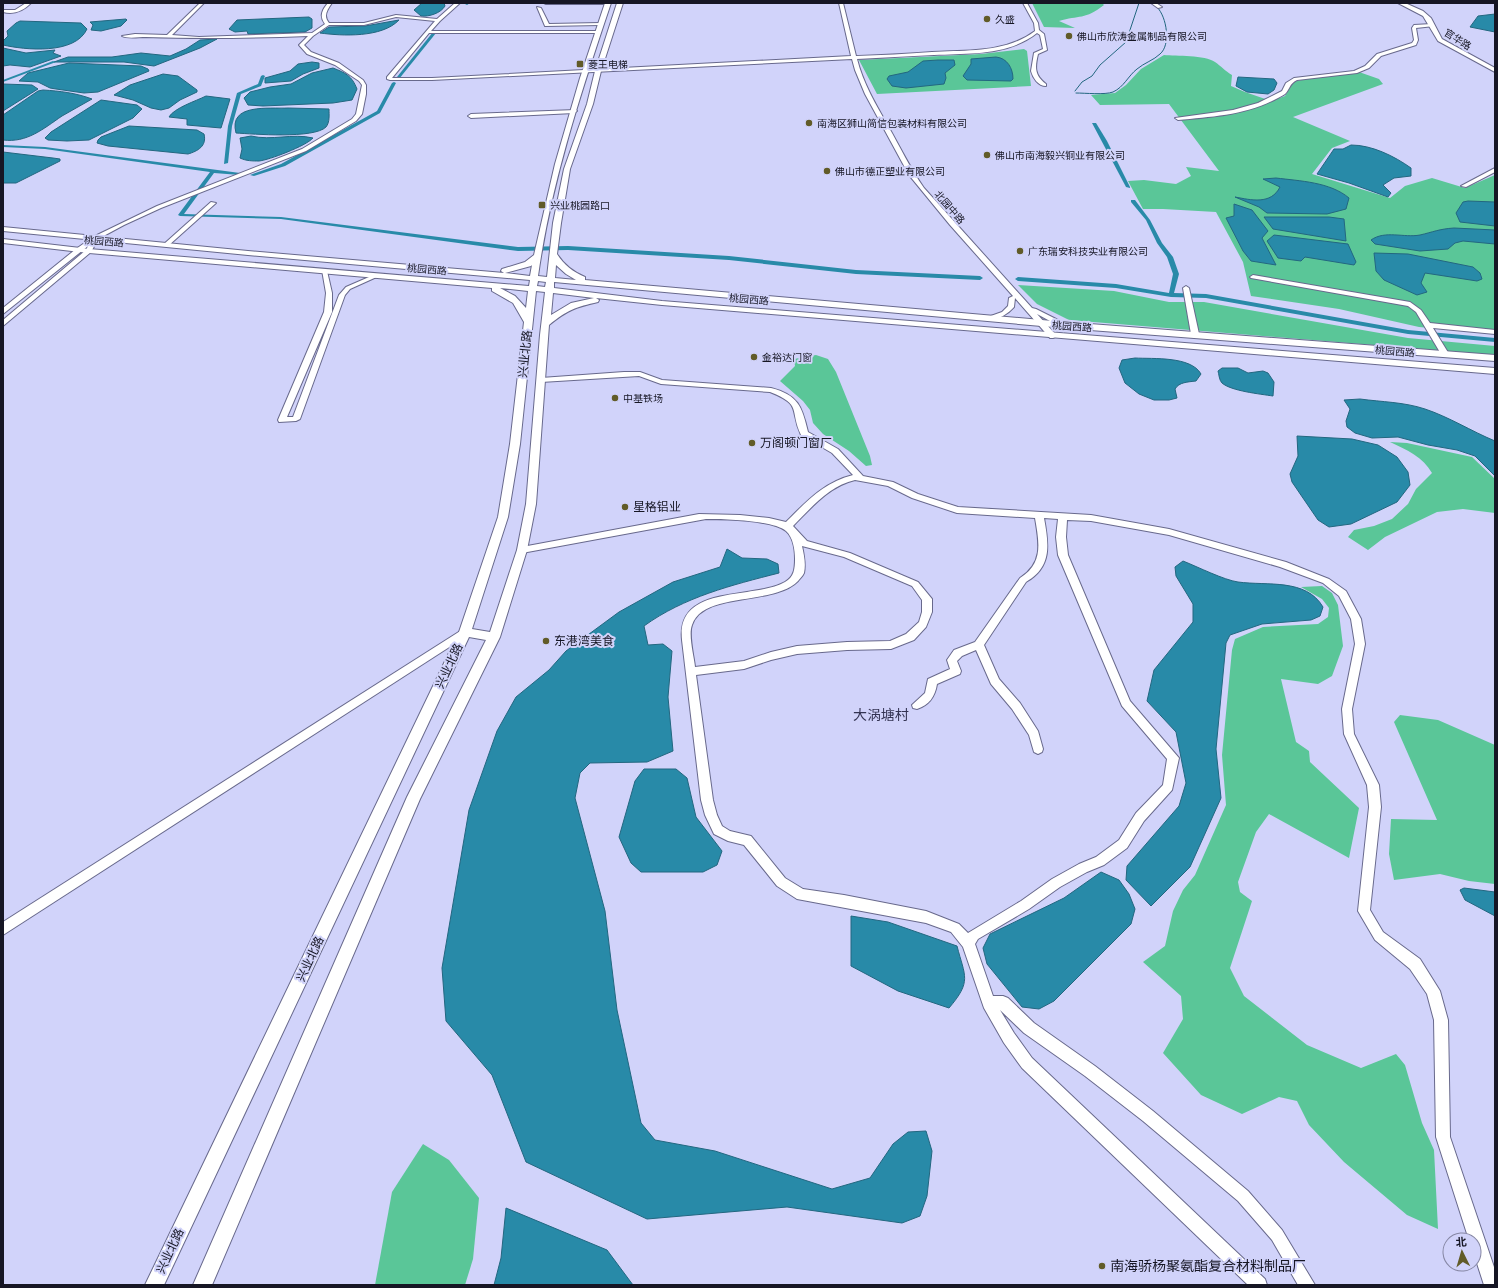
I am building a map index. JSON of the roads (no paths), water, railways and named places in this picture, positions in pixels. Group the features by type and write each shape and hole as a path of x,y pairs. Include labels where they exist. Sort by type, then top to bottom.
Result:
{"main road":[{"name":"兴业北路","path":"154,1285 465,632 503,517 515,444 528,322 540,243 558,164 585,71 608,3"},
{"name":"兴业北路","path":"202,1285 414,797 494,637 522,550 531,504 545,324 554,249 567,169 590,104 598,70 620,3"},
{"name":"官华路","path":"1401,3 1424,14 1430,19 1435,35 1440,40 1495,70"},
{"name":"桃园西路","path":"3,229 166,245 492,273 534,283 550,284 621,299 1053,336 1495,371"},
{"name":"桃园西路","path":"3,241 78,250 487,285 592,282 1064,325 1495,358"},
{"path":"554,249 558,263 568,272 592,282"},
{"path":"492,273 515,269 528,264 538,256"},
{"path":"487,285 513,297 522,309 528,322"},
{"path":"545,324 560,311 581,302 589,300 621,299"},
{"path":"465,632 494,637"}],"street":[{"path":"6,5 3,10 17,11 23,9 29,3"},
{"path":"168,37 202,3"},
{"path":"328,24 325,22 323,15 324,10 330,3"},
{"path":"458,3 438,20 427,32 389,78 390,79 432,79 984,51 1000,49 1021,43 1037,31"},
{"path":"546,3 608,3"},
{"name":"北园中路","path":"837,3 851,58 864,97 908,175 918,190 1012,298 1053,336"},
{"name":"北园中路","path":"841,3 851,58 868,94 912,175 922,189 1024,303 1044,335"},
{"path":"1025,3 1036,23 1037,31"},
{"path":"1153,3 1160,7"},
{"path":"540,8 547,25 601,24"},
{"path":"3,312 78,250 95,238 122,224 183,198 304,150 354,120 359,114 364,85 361,80 337,64 309,53 301,45 312,34 328,24 364,24 396,16 438,20"},
{"path":"1178,118 1223,113 1256,106 1284,92 1285,87 1290,81 1354,72 1367,67 1379,55 1414,44 1416,40 1414,28 1416,26 1432,25"},
{"path":"1037,31 1042,34 1045,50 1036,53 1032,69 1033,74 1044,85"},
{"path":"427,32 598,32"},
{"path":"124,36 135,35 198,38 312,34"},
{"path":"471,116 574,111"},
{"path":"1464,186 1495,170"},
{"path":"166,245 213,203"},
{"path":"3,324 6,318 89,251 95,238"},
{"path":"324,271 329,293 328,312 282,420 296,419 342,295 348,288 378,275"},
{"path":"1253,277 1410,304 1418,311 1446,354"},
{"path":"1186,288 1195,334"},
{"path":"990,318 1011,307 1012,298"},
{"path":"1024,303 1043,315 1064,325"},
{"path":"1428,325 1495,332"},
{"path":"541,380 640,374 661,382 771,390 787,395 799,408 804,433 825,443 840,455 860,478"},
{"path":"792,531 816,497 843,480 855,477 890,484 916,496 957,510 1091,518 1184,537 1283,564 1326,581 1343,594 1356,619 1360,644 1347,709 1349,734 1373,785 1375,807 1364,911 1379,936 1415,964 1433,991 1441,1020 1443,1138 1492,1285"},
{"path":"522,550 711,516 754,519 792,531 804,543 847,555 915,584 927,599 927,612 923,624 910,637 891,645 847,646 797,650 744,664 691,672"},
{"path":"917,705 925,701 931,692 932,682 956,671 952,660 958,653 978,645 1023,580 1032,576 1044,555 1039,516"},
{"path":"968,943 974,936 1025,905 1056,883 1083,868 1100,861 1123,844 1140,817 1168,787 1173,758 1148,731 1126,703 1063,555 1061,537 1063,517"},
{"path":"792,531 800,561 798,575 775,591 717,600 700,606 690,615 686,624 707,800 711,815 718,830 728,836 747,840 781,882 801,895 844,901 926,917 955,928 968,943 990,1003 1009,1038 1027,1063 1259,1285"},
{"path":"3,928 465,632"},
{"path":"978,645 995,681 1016,706 1034,734 1038,749"},
{"path":"990,1003 1003,1003 1029,1028 1090,1071 1148,1116 1243,1196 1277,1235 1306,1285"}],"water":[{"path":"422,3 444,3 445,6 441,11 434,14 421,16 414,10"},
{"path":"1495,14 1495,32 1470,27 1478,16"},
{"path":"309,17 312,19 312,28 305,32 248,34 247,31 235,32 229,29 237,20"},
{"path":"127,20 121,26 101,31 91,30 93,25 90,22"},
{"path":"399,20 392,26 372,33 339,35 320,33 329,27 365,26"},
{"path":"20,21 81,23 87,29 81,37 72,43 61,47 36,49 3,45 3,41 8,36 7,31"},
{"path":"217,39 200,48 154,66 124,62 54,62 68,57 112,57 141,53 170,56 186,49 200,40"},
{"path":"3,48 26,53 55,50 53,53 61,56 30,67 10,65 3,66"},
{"path":"996,57 1003,59 1011,67 1013,79 1011,81 967,80 963,76 971,64 971,59"},
{"path":"954,60 955,65 945,73 946,78 944,84 906,88 892,86 887,79 889,76 908,72 923,61"},
{"path":"312,62 319,63 319,68 303,74 291,81 265,83 265,78 290,71 298,64"},
{"path":"69,63 141,66 149,71 98,92 84,93 50,88 38,82 19,81 28,73"},
{"path":"333,68 345,73 353,81 357,89 352,100 333,103 263,106 248,105 244,98 250,92 291,84 312,73"},
{"path":"163,74 178,76 197,90 197,92 180,100 169,108 161,110 114,95 130,85"},
{"path":"1238,77 1274,79 1277,83 1274,90 1268,94 1247,92 1236,86"},
{"path":"3,84 32,85 38,89 3,111"},
{"path":"43,90 80,95 92,99 34,134 20,139 3,140 3,115 38,91"},
{"path":"206,96 230,99 221,128 187,125 187,119 169,117 180,108"},
{"path":"101,100 137,105 142,109 133,118 89,140 67,141 48,140 45,138 51,132"},
{"path":"261,108 329,109 328,123 326,127 319,131 309,133 269,135 236,133 235,123 238,117 244,112"},
{"path":"129,126 197,130 204,134 205,138 203,145 198,150 188,154 108,146 97,143 101,137"},
{"path":"251,136 267,138 297,136 313,138 303,145 287,152 264,160 254,161 240,158 242,149 240,138"},
{"path":"1351,145 1359,145 1375,149 1390,155 1411,168 1411,176 1394,178 1383,185 1391,193 1388,197 1349,183 1317,174 1334,149 1343,149"},
{"path":"3,152 60,159 60,161 16,183 3,183"},
{"path":"1276,178 1305,181 1324,185 1349,198 1346,209 1327,214 1267,213 1259,207 1235,197 1260,200 1271,197 1280,187 1263,179"},
{"path":"1463,202 1495,202 1495,226 1460,222 1456,213"},
{"path":"1234,204 1252,210 1268,231 1262,238 1276,265 1251,261 1243,251 1226,218 1234,216"},
{"path":"1264,217 1329,217 1344,219 1346,241 1273,229"},
{"path":"1454,228 1495,230 1495,244 1463,241 1455,243 1448,249 1420,251 1375,244 1371,240 1382,235 1414,236"},
{"path":"1274,235 1348,244 1356,262 1354,265 1305,257 1301,261 1278,258 1267,241"},
{"path":"1374,253 1408,254 1473,267 1480,273 1482,279 1477,281 1425,273 1421,283 1427,292 1417,295 1384,280 1376,271"},
{"path":"1135,358 1180,361 1196,368 1201,374 1196,381 1184,383 1175,389 1177,398 1169,400 1154,400 1139,394 1125,383 1119,368 1122,360"},
{"path":"1222,368 1238,368 1248,373 1263,371 1268,373 1274,382 1273,396 1246,392 1226,386 1222,383 1219,377 1218,371"},
{"path":"1360,399 1401,404 1425,409 1495,441 1495,476 1475,456 1457,450 1428,445 1398,437 1372,438 1355,433 1347,427 1346,421 1350,409 1344,400"},
{"path":"1297,436 1352,439 1378,445 1397,457 1408,472 1410,485 1397,502 1351,524 1329,527 1318,520 1292,482 1290,474 1298,456"},
{"path":"727,549 742,558 767,559 778,564 779,573 709,593 675,607 644,626 648,645 663,644 672,651 668,697 673,751 647,762 590,763 580,773 575,798 605,911 617,1010 641,1123 655,1140 715,1151 832,1189 870,1178 893,1144 908,1132 926,1131 932,1151 927,1196 920,1216 902,1223 787,1207 647,1219 526,1162 492,1075 446,1021 442,968 469,810 497,731 516,697 549,670 566,651 619,612 673,582 720,567"},
{"path":"1183,561 1232,581 1296,587 1307,591 1316,598 1323,607 1320,616 1311,620 1262,624 1230,635 1226,643 1216,749 1221,798 1190,867 1151,906 1126,880 1127,866 1179,806 1186,783 1176,732 1147,701 1154,670 1193,622 1193,604 1176,576 1175,567"},
{"path":"644,769 676,769 687,778 696,817 722,851 717,865 703,872 641,872 631,863 619,837 635,781"},
{"path":"1101,872 1119,880 1129,894 1135,909 1131,924 1054,1001 1039,1009 1022,1007 987,964 983,948 990,934 1064,898"},
{"path":"1464,888 1495,892 1495,916 1465,900 1460,890"},
{"path":"851,916 888,922 957,946 965,978 961,991 949,1008 898,991 851,966"},
{"path":"506,1208 607,1250 633,1285 494,1285 501,1258"}],"waterway":[{"path":"1075,91 1082,82 1092,76 1100,65 1126,42 1139,3"},
{"path":"1076,93 1100,94 1113,92 1117,90 1137,69 1160,54 1166,44 1167,38 1163,17 1157,7"},
{"path":"398,78 434,33"},
{"path":"3,81 54,62"},
{"path":"226,163 230,126 239,93 260,85 263,76"},
{"path":"252,175 283,165 379,112 394,83"},
{"path":"1094,124 1105,141 1128,187"},
{"path":"3,146 45,148 213,171"},
{"path":"213,171 240,174"},
{"path":"213,171 180,215 281,218 518,249 568,248 729,258 856,272 980,278"},
{"path":"1133,201 1148,220 1160,243 1170,257 1176,274 1171,294"},
{"path":"1018,279 1116,286 1171,294"},
{"path":"1171,294 1206,296 1408,332 1495,340"}],"place":[{"name":"久盛","path":"987,19"},
{"name":"佛山市欣涛金属制品有限公司","path":"1069,36"},
{"name":"菱王电梯","path":"580,64"},
{"name":"南海区狮山简信包装材料有限公司","path":"809,123"},
{"name":"佛山市南海毅兴铜业有限公司","path":"987,155"},
{"name":"佛山市德正塑业有限公司","path":"827,171"},
{"name":"兴业桃园路口","path":"542,205"},
{"name":"广东瑞安科技实业有限公司","path":"1020,251"},
{"name":"金裕达门窗","path":"754,357"},
{"name":"中基铁场","path":"615,398"},
{"name":"万阁顿门窗厂","path":"752,443"},
{"name":"星格铝业","path":"625,507"},
{"name":"东港湾美食","path":"546,641"},
{"name":"南海骄杨聚氨酯复合材料制品厂","path":"1102,1266"}],"district":[{"name":"大涡塘村","path":"881,715"}]}
